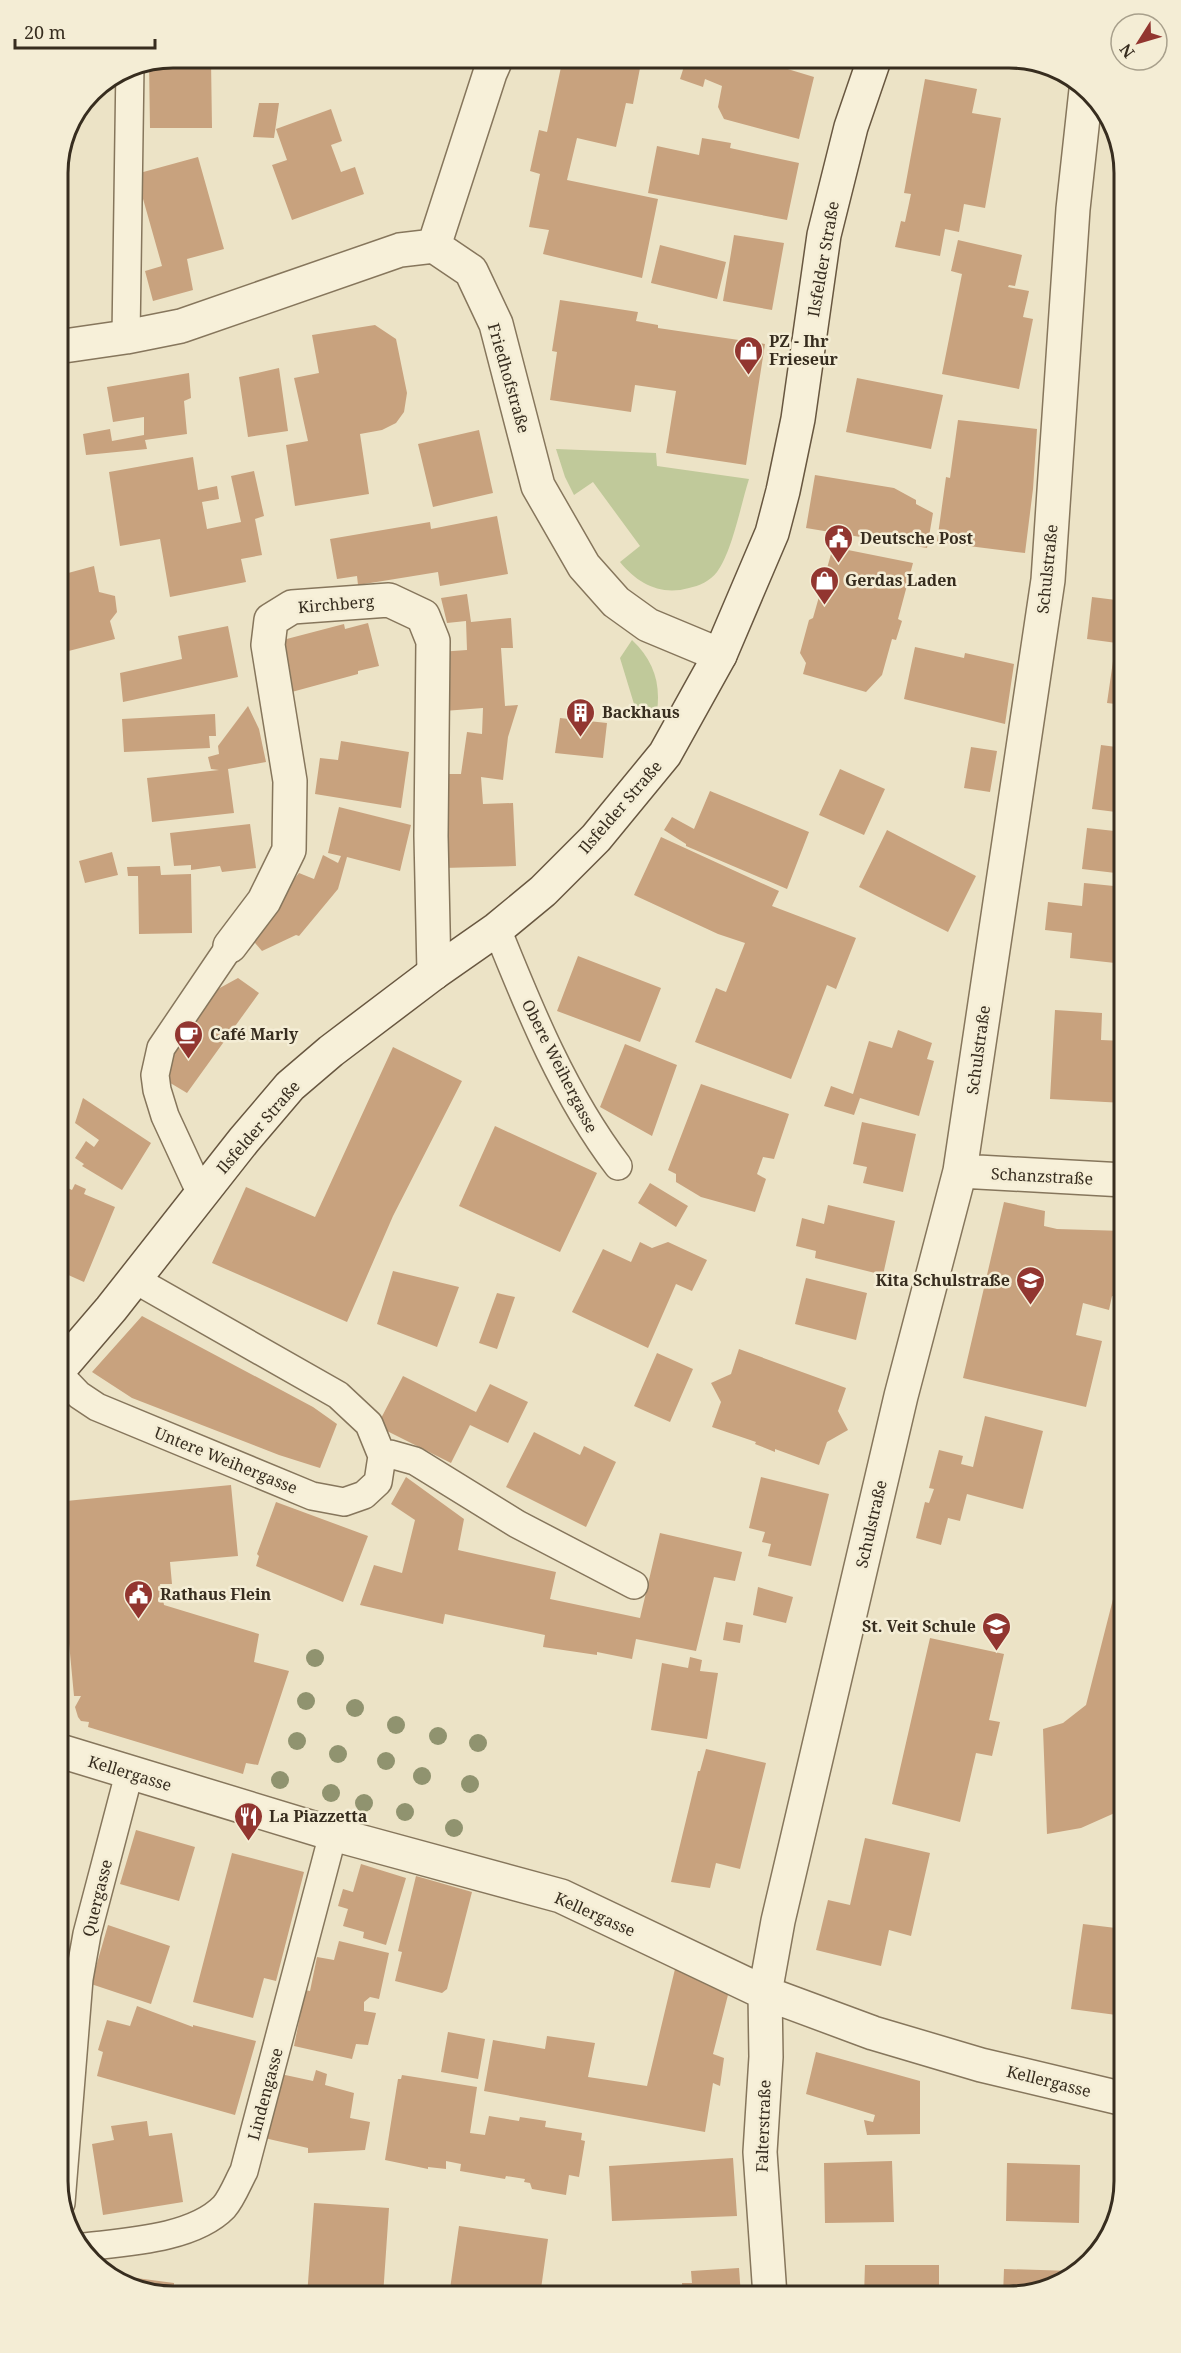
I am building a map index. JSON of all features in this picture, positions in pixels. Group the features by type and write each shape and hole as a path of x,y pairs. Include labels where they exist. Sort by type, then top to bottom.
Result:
{"street":[{"path":"68,345 181,326 400,250 434,246 492,68"},
{"name":"Ilsfelder Straße","path":"68,1359 290,1086 331,1051 434,973 497,929 555,879 596,838 665,754 720,655 772,534 798,418 824,235 851,127 871,68"},
{"name":"Schulstraße","path":"765,1993 778,1921 901,1396 960,1171 1048,580 1073,209 1085,100"},
{"name":"Friedhofstraße","path":"434,246 471,271 496,324 538,486 584,566 616,602 648,625 720,655"},
{"name":"Kirchberg","path":"230,946 264,901 289,850 290,781 268,645 271,620 292,607 389,600 423,616 433,641 431,836 434,973"},
{"name":"Schanzstraße","path":"960,1171 1114,1179"},
{"name":"Kellergasse","path":"68,1754 333,1834 561,1896 765,1993 873,2033 981,2065 1114,2097"},
{"name":"Falterstraße","path":"765,1993 766,2057 760,2152 769,2286"}],"lane":[{"path":"126,337 130,76"},
{"name":"Obere Weihergasse","path":"497,929 535,1025 601,1144 618,1166"},
{"path":"201,1194 165,1116 155,1075 161,1048 230,946"},
{"path":"134,1279 338,1395 369,1424 382,1456 390,1454 415,1461 517,1524 634,1585"},
{"name":"Untere Weihergasse","path":"68,1384 79,1395 97,1407 312,1496 344,1502 364,1495 378,1482 382,1456"},
{"name":"Quergasse","path":"68,2125 79,1979 87,1934 129,1774"},
{"name":"Lindengasse","path":"90,2246 151,2239 198,2224 224,2207 244,2171 333,1834"}],"green space":[{"path":"556,449 656,453 657,466 749,479 732,540 717,572 700,584 679,590 660,589 634,576 620,562 640,546 593,482 574,495 565,477"},
{"path":"632,640 645,655 654,672 658,690 657,711 641,710 634,704 620,658"}],"building":[{"path":"211,68 212,128 150,128 149,71"},
{"path":"561,68 640,68 633,104 626,103 616,147 577,138 567,180 658,199 642,278 543,254 549,230 529,227 540,174 530,171 539,130 547,132"},
{"path":"684,68 784,68 814,77 799,139 724,119 718,107 722,86 705,79 703,87 680,79"},
{"path":"925,79 977,89 972,113 1001,118 985,208 964,204 959,232 945,229 940,256 895,247 901,221 905,222 911,194 904,193"},
{"path":"259,103 279,103 274,138 253,137"},
{"path":"331,109 342,141 331,145 341,172 355,167 364,194 292,220 272,165 287,160 276,129"},
{"path":"702,138 731,143 730,148 799,163 787,220 648,193 657,146 699,155"},
{"path":"198,157 224,249 187,259 193,290 153,301 145,271 162,266 136,174"},
{"path":"734,235 784,243 772,310 723,301"},
{"path":"958,240 1022,255 1015,286 1009,285 1008,287 1029,291 1023,317 1033,319 1019,389 942,374 962,274 951,271"},
{"path":"660,245 726,262 717,299 651,283"},
{"path":"560,300 638,312 636,321 658,325 658,328 765,344 746,465 666,453 676,391 635,385 631,412 550,400 557,352 552,351"},
{"path":"375,325 396,339 407,393 404,412 396,423 382,430 360,434 369,494 295,506 286,445 308,441 294,378 319,373 312,335"},
{"path":"279,368 288,431 248,437 239,377"},
{"path":"189,373 191,398 184,401 187,434 145,440 147,449 86,455 83,434 110,429 112,441 144,435 144,417 113,422 107,387"},
{"path":"857,378 943,395 931,449 846,432"},
{"path":"958,420 1037,429 1025,553 937,542 946,477 950,478"},
{"path":"479,430 493,493 433,507 418,444"},
{"path":"193,457 198,490 217,486 219,499 202,502 207,529 241,522 231,476 254,471 264,516 255,519 262,555 241,559 246,582 170,597 160,539 120,546 109,472"},
{"path":"815,475 894,488 916,500 916,504 933,513 927,548 806,528"},
{"path":"497,516 508,574 440,586 438,572 358,585 357,576 337,579 330,539 430,522 431,529"},
{"path":"833,547 913,563 898,619 902,621 896,640 892,639 882,675 866,692 803,674 806,663 800,653 809,620 813,618"},
{"path":"94,566 99,592 115,596 117,612 110,621 115,639 68,651 68,573"},
{"path":"467,594 471,622 511,618 513,648 501,648 505,706 518,705 508,737 503,780 481,777 483,804 513,803 516,866 443,868 439,774 461,774 467,732 482,734 483,708 444,711 439,652 467,650 466,621 447,623 441,598"},
{"path":"1092,597 1114,600 1114,643 1087,639"},
{"path":"368,623 379,666 288,693 279,641 344,624 345,629"},
{"path":"228,626 238,677 123,702 120,673 182,659 178,636"},
{"path":"915,647 964,658 965,653 1014,664 1005,724 904,699"},
{"path":"1114,654 1114,704 1107,703"},
{"path":"248,706 259,729 266,762 228,769 234,813 152,822 147,778 219,770 211,769 208,757 219,754 218,746"},
{"path":"215,714 216,736 209,736 210,748 124,752 122,719"},
{"name":"Backhaus","path":"560,718 607,723 603,758 555,753"},
{"path":"341,741 409,752 401,808 315,794 320,758 338,760"},
{"path":"1101,745 1114,747 1114,812 1092,809"},
{"path":"971,747 997,751 990,792 964,788"},
{"path":"840,769 885,789 864,835 819,815"},
{"path":"710,791 809,832 787,889 686,846 664,830 672,817 694,829"},
{"path":"339,807 411,825 400,871 347,857 338,889 299,936 296,935 262,951 249,936 299,873 314,879 323,855 338,863 341,856 328,853"},
{"path":"250,824 256,868 222,872 220,866 191,870 191,865 174,866 170,833"},
{"path":"1087,828 1114,831 1114,873 1082,869"},
{"path":"887,830 976,876 948,932 859,887"},
{"path":"661,837 779,891 772,906 856,938 836,989 827,985 791,1079 695,1042 716,988 726,992 745,943 718,934 634,895"},
{"path":"112,852 118,875 85,883 79,861"},
{"path":"160,866 161,875 191,874 192,933 139,934 138,876 128,876 127,867"},
{"path":"1084,883 1114,886 1114,963 1070,958 1072,933 1045,930 1048,902 1082,906"},
{"path":"578,956 661,988 640,1042 557,1011"},
{"path":"238,978 259,993 187,1093 157,1075 207,995"},
{"path":"1055,1010 1102,1013 1101,1040 1114,1041 1114,1102 1050,1099"},
{"path":"898,1030 932,1043 927,1059 934,1061 919,1116 860,1098 854,1115 824,1106 831,1086 853,1094 869,1041 892,1048"},
{"path":"625,1044 677,1065 652,1136 600,1107"},
{"path":"393,1047 462,1081 393,1216 347,1322 212,1263 246,1187 315,1217"},
{"path":"701,1084 789,1114 774,1159 763,1157 757,1174 766,1179 755,1212 701,1197 676,1182 676,1174 668,1170"},
{"path":"83,1098 151,1143 122,1190 82,1166 84,1164 75,1158 86,1141 94,1147 99,1140 75,1123"},
{"path":"862,1122 916,1134 903,1192 863,1183 867,1167 853,1164"},
{"path":"495,1126 597,1173 560,1252 459,1206"},
{"path":"650,1183 688,1206 676,1227 638,1203"},
{"path":"75,1184 86,1189 84,1194 115,1207 84,1282 68,1275 68,1188 72,1190"},
{"name":"Kita Schulstraße","path":"1004,1202 1045,1211 1044,1226 1057,1229 1114,1231 1114,1296 1112,1296 1109,1310 1083,1303 1076,1335 1102,1341 1086,1407 963,1378"},
{"path":"828,1205 895,1221 883,1275 815,1258 816,1251 796,1246 802,1218 824,1224"},
{"path":"640,1242 652,1248 668,1242 707,1260 692,1291 676,1284 648,1348 572,1312 603,1249 631,1262"},
{"path":"393,1271 459,1287 437,1347 377,1324"},
{"path":"806,1278 867,1293 856,1340 795,1324"},
{"path":"497,1293 515,1297 497,1349 479,1343"},
{"path":"142,1316 313,1407 337,1424 320,1468 279,1455 132,1398 92,1372"},
{"path":"739,1349 846,1388 838,1411 848,1430 827,1442 819,1465 775,1449 775,1452 755,1444 756,1442 712,1427 721,1402 711,1383 731,1374"},
{"path":"657,1353 693,1369 670,1422 634,1406"},
{"path":"403,1376 476,1412 490,1384 528,1402 508,1443 470,1425 451,1463 377,1426"},
{"path":"985,1416 1043,1431 1023,1509 967,1494 960,1521 948,1518 941,1545 916,1538 925,1502 929,1503 934,1489 929,1488 939,1450 963,1456 961,1464 973,1467"},
{"path":"534,1432 580,1455 584,1446 616,1462 586,1527 506,1487"},
{"path":"406,1477 464,1519 458,1550 556,1572 550,1599 640,1618 660,1533 742,1552 735,1581 714,1577 696,1651 636,1639 632,1659 597,1652 597,1655 543,1647 545,1635 445,1614 443,1624 360,1605 374,1565 402,1573 415,1520 391,1504"},
{"path":"761,1477 829,1494 811,1566 768,1556 771,1544 762,1542 765,1532 749,1528"},
{"name":"Rathaus Flein","path":"231,1485 238,1556 170,1562 172,1584 160,1584 164,1605 259,1634 254,1662 289,1671 258,1765 246,1763 243,1774 88,1727 89,1722 81,1721 78,1717 75,1707 81,1696 74,1696 68,1632 68,1501"},
{"path":"276,1502 368,1536 343,1602 256,1566 259,1556 257,1554"},
{"path":"758,1587 793,1597 786,1623 753,1615"},
{"path":"1114,1595 1114,1813 1081,1828 1047,1834 1043,1729 1063,1723 1086,1705"},
{"path":"726,1622 743,1625 740,1643 723,1640"},
{"path":"930,1638 1004,1654 989,1720 1000,1722 992,1756 976,1753 960,1822 892,1804"},
{"path":"690,1657 702,1660 700,1671 718,1673 707,1739 651,1730 662,1663 688,1668"},
{"path":"706,1749 766,1763 740,1869 716,1863 710,1888 671,1882 698,1771 700,1771"},
{"path":"136,1830 195,1847 179,1901 120,1884"},
{"path":"865,1838 930,1853 911,1936 889,1930 881,1966 816,1950 828,1900 850,1905"},
{"path":"232,1853 304,1872 276,1981 264,1978 253,2018 193,2002"},
{"path":"361,1864 406,1878 386,1945 363,1938 364,1932 343,1926 348,1909 338,1906 343,1889 353,1892"},
{"path":"416,1876 472,1892 447,1989 442,1993 395,1981 402,1952 398,1951"},
{"path":"1083,1924 1114,1928 1114,2015 1071,2009"},
{"path":"108,1925 170,1946 151,2004 91,1984"},
{"path":"339,1941 389,1953 379,1999 370,1997 364,2002 364,2011 376,2013 368,2045 356,2044 352,2059 294,2046 301,2011 295,2010 299,1989 310,1991 317,1957 334,1960"},
{"path":"675,1969 731,1983 713,2054 724,2058 720,2086 713,2083 705,2132 484,2091 493,2040 545,2049 547,2036 595,2043 588,2077 647,2086"},
{"path":"137,2006 193,2027 193,2025 256,2041 235,2115 97,2076 103,2052 98,2050 107,2020 130,2026"},
{"path":"448,2032 485,2039 478,2079 441,2072"},
{"path":"816,2052 920,2081 920,2134 867,2135 864,2120 873,2122 875,2115 806,2094"},
{"path":"316,2070 327,2074 325,2085 354,2093 350,2118 370,2122 365,2150 308,2153 308,2148 260,2137 276,2073 313,2081"},
{"path":"402,2075 477,2087 470,2133 485,2135 489,2116 519,2121 520,2117 546,2121 545,2127 582,2133 581,2140 585,2141 579,2177 569,2175 566,2195 532,2189 530,2183 524,2182 525,2179 506,2176 505,2179 460,2171 461,2164 446,2161 446,2169 428,2167 428,2169 385,2160 398,2079 401,2079"},
{"path":"147,2121 149,2136 172,2133 183,2202 103,2215 92,2144 114,2140 111,2126"},
{"path":"733,2158 737,2216 612,2221 609,2166"},
{"path":"892,2161 894,2222 825,2223 824,2163"},
{"path":"1007,2163 1080,2165 1079,2223 1006,2221"},
{"path":"314,2203 389,2208 384,2285 308,2285"},
{"path":"459,2226 548,2239 541,2285 451,2285"},
{"path":"865,2265 939,2265 939,2286 864,2286"},
{"path":"739,2268 740,2286 682,2286 682,2283 692,2283 691,2271"},
{"path":"1004,2269 1062,2271 1049,2278 1003,2286"},
{"path":"132,2277 174,2283 174,2285 165,2285"}],"place":[{"name":"PZ - Ihr Frieseur","path":"748,376"},
{"name":"Deutsche Post","path":"839,564"},
{"name":"Gerdas Laden","path":"824,606"},
{"name":"Backhaus","path":"581,738"},
{"name":"Café Marly","path":"189,1060"},
{"name":"Kita Schulstraße","path":"1031,1306"},
{"name":"Rathaus Flein","path":"139,1620"},
{"name":"St. Veit Schule","path":"997,1652"},
{"name":"La Piazzetta","path":"248,1842"}]}
